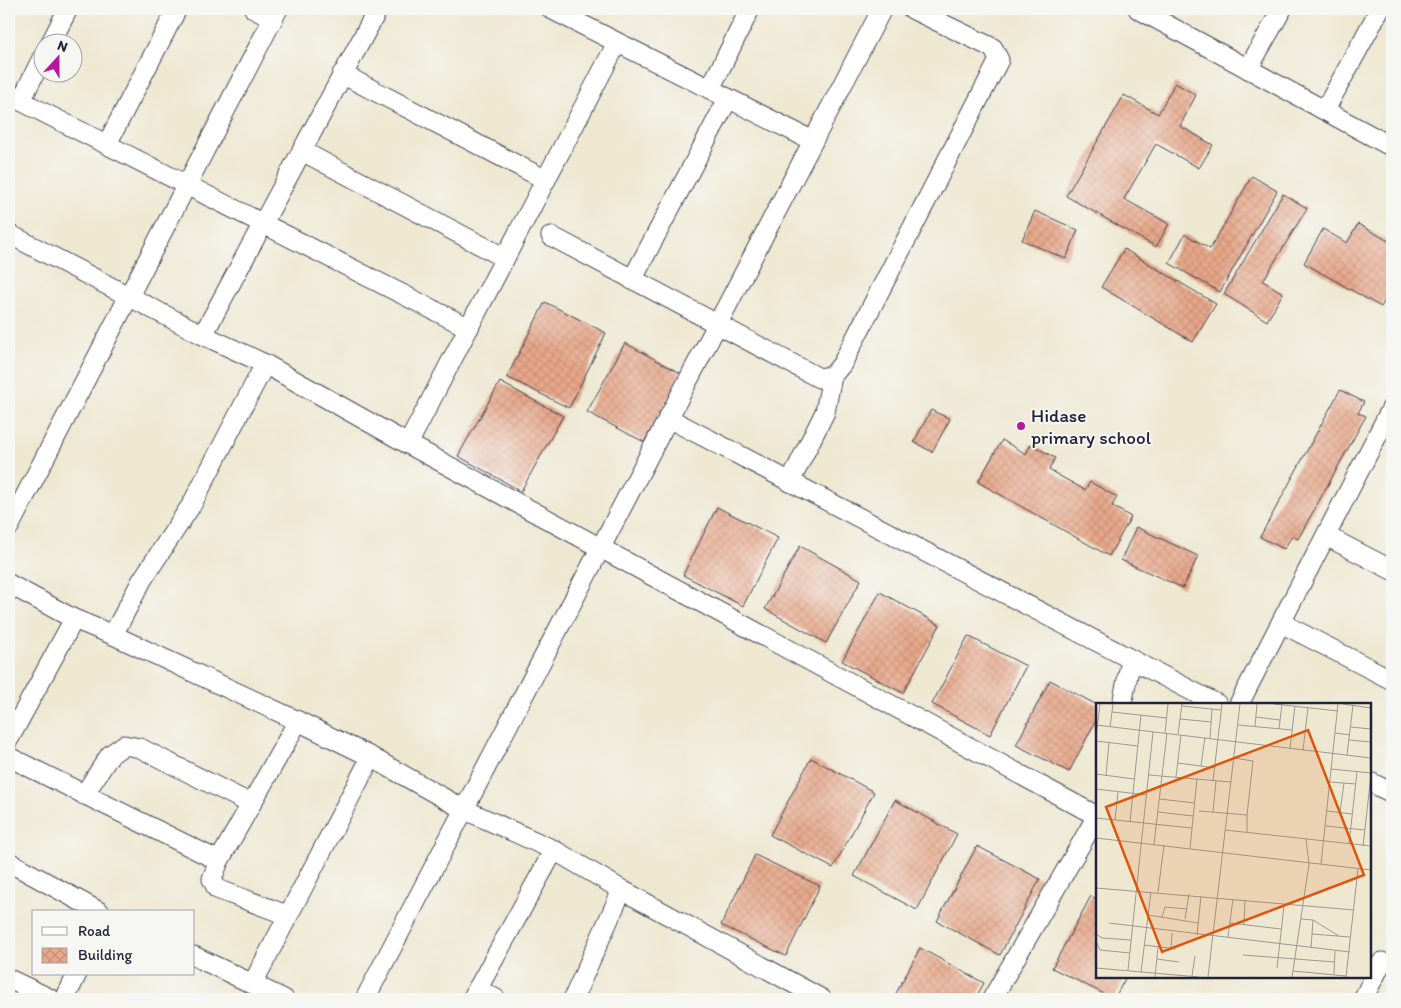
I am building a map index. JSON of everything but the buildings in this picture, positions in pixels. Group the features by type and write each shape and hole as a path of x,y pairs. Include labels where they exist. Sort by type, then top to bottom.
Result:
{"street":[{"path":"56,32 68,9"},
{"path":"107,144 177,9"},
{"path":"9,527 275,14 254,9"},
{"path":"203,335 378,9"},
{"path":"551,9 813,141"},
{"path":"365,999 882,9"},
{"path":"790,482 825,412 832,376 842,364 999,60 993,48 912,9"},
{"path":"1138,9 1392,147"},
{"path":"1248,69 1282,9"},
{"path":"1325,110 1380,9"},
{"path":"710,89 745,11"},
{"path":"408,444 617,43"},
{"path":"32,73 15,98 469,328"},
{"path":"342,74 546,180"},
{"path":"632,280 728,98"},
{"path":"302,151 505,258"},
{"path":"9,234 203,335 265,364 408,444 601,546 1096,815"},
{"path":"551,236 717,326 819,378 832,376"},
{"path":"113,635 142,580 192,504 265,364"},
{"path":"1241,703 1392,407"},
{"path":"668,418 1215,703"},
{"path":"1326,536 1392,570"},
{"path":"9,584 74,619 113,635 298,721 371,757 463,809 554,850 622,890 822,999"},
{"path":"9,739 74,619"},
{"path":"1281,623 1392,680"},
{"path":"1122,703 1131,660"},
{"path":"287,915 217,889 212,879 219,861 298,721"},
{"path":"84,795 110,755 124,745 140,748 251,804"},
{"path":"253,983 371,757"},
{"path":"9,758 219,861"},
{"path":"992,999 1096,818"},
{"path":"496,999 474,994 554,850"},
{"path":"9,862 96,910"},
{"path":"573,999 622,890"},
{"path":"195,956 284,999"},
{"path":"1363,999 1381,961"},
{"path":"65,999 76,976"},
{"path":"9,979 51,999"}],"place":[{"name":"Hidase primary school","path":"1021,426"}]}
